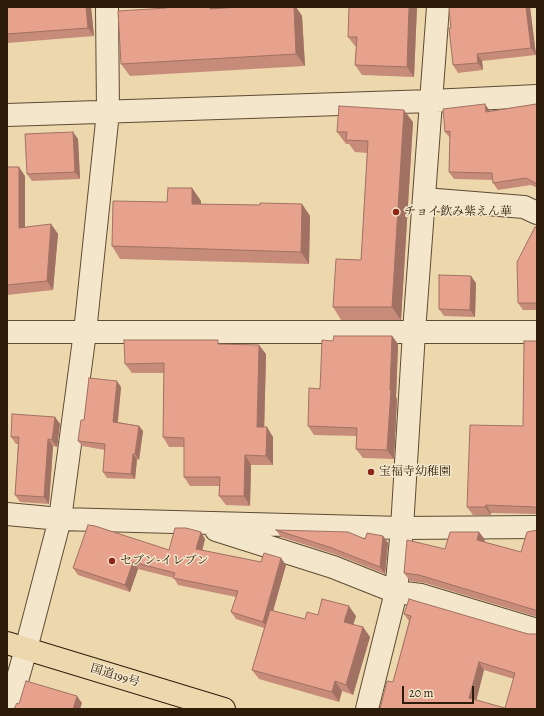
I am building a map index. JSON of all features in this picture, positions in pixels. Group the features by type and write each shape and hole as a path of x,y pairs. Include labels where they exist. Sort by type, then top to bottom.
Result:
{"highway":[{"name":"国道199号","path":"17,646 224,709"}],"street":[{"path":"9,709 17,646 60,519 85,332 108,112 107,7"},
{"path":"367,709 396,592 402,528 414,332 438,7"},
{"path":"7,115 537,96"},
{"path":"424,199 524,207 537,214"},
{"path":"7,332 537,332"},
{"path":"7,514 60,519 402,528 537,527"},
{"path":"193,522 333,567 396,592 420,595 537,630"}],"building":[{"path":"7,7 86,7 88,28 7,34"},
{"path":"167,7 210,7 210,9 239,7 294,7 296,54 121,64 118,11"},
{"path":"349,7 409,7 407,67 355,65 357,37 348,37"},
{"path":"449,7 526,7 531,48 477,54 478,63 453,65 449,28 451,28"},
{"path":"485,104 486,112 536,104 537,184 526,178 493,183 492,173 449,172 450,131 445,132 443,109"},
{"path":"339,106 404,110 392,307 333,307 336,259 361,260 368,141 346,140 347,132 337,132"},
{"path":"73,132 75,172 27,174 25,134"},
{"path":"7,167 19,167 19,228 51,224 47,281 7,285"},
{"path":"168,188 192,188 192,204 302,204 301,252 112,246 113,201 167,202"},
{"path":"535,227 537,229 537,303 518,303 517,262"},
{"path":"439,275 471,276 470,310 439,309"},
{"path":"334,336 392,336 391,390 387,450 356,449 357,428 308,426 309,388 320,389 322,340 333,341"},
{"path":"124,340 218,340 218,344 259,345 257,427 267,427 266,456 245,455 244,496 219,496 220,477 184,477 184,438 163,437 164,363 125,364"},
{"path":"524,341 537,341 537,509 535,507 486,505 485,507 467,507 470,425 523,426"},
{"path":"89,378 117,381 113,422 139,426 135,454 133,454 131,474 103,472 105,444 78,441 81,420 84,420"},
{"path":"12,414 55,417 52,440 48,439 44,497 15,495 19,437 11,437"},
{"path":"88,525 169,550 175,528 186,528 201,532 196,549 261,562 264,553 281,558 263,622 231,612 238,591 173,578 175,573 133,562 125,585 73,568"},
{"path":"276,530 348,532 365,539 367,533 383,536 380,567 332,548"},
{"path":"537,530 537,611 419,575 404,573 407,540 445,549 450,532 479,532 477,540 521,552 527,532"},
{"path":"322,599 349,606 344,622 363,627 346,685 335,681 332,692 252,670 270,610 305,619 307,612 318,615"},
{"path":"409,599 528,634 537,633 537,709 380,709 387,681 393,682 411,616 404,614","holes":["479,662 515,673 505,708 469,698"]},
{"path":"26,681 77,696 73,709 14,709 17,703 19,704"}],"place":[{"name":"チョイ飲み紫えん華","path":"396,212"},
{"name":"宝福寺幼稚園","path":"371,472"},
{"name":"セブン-イレブン","path":"112,561"}]}
